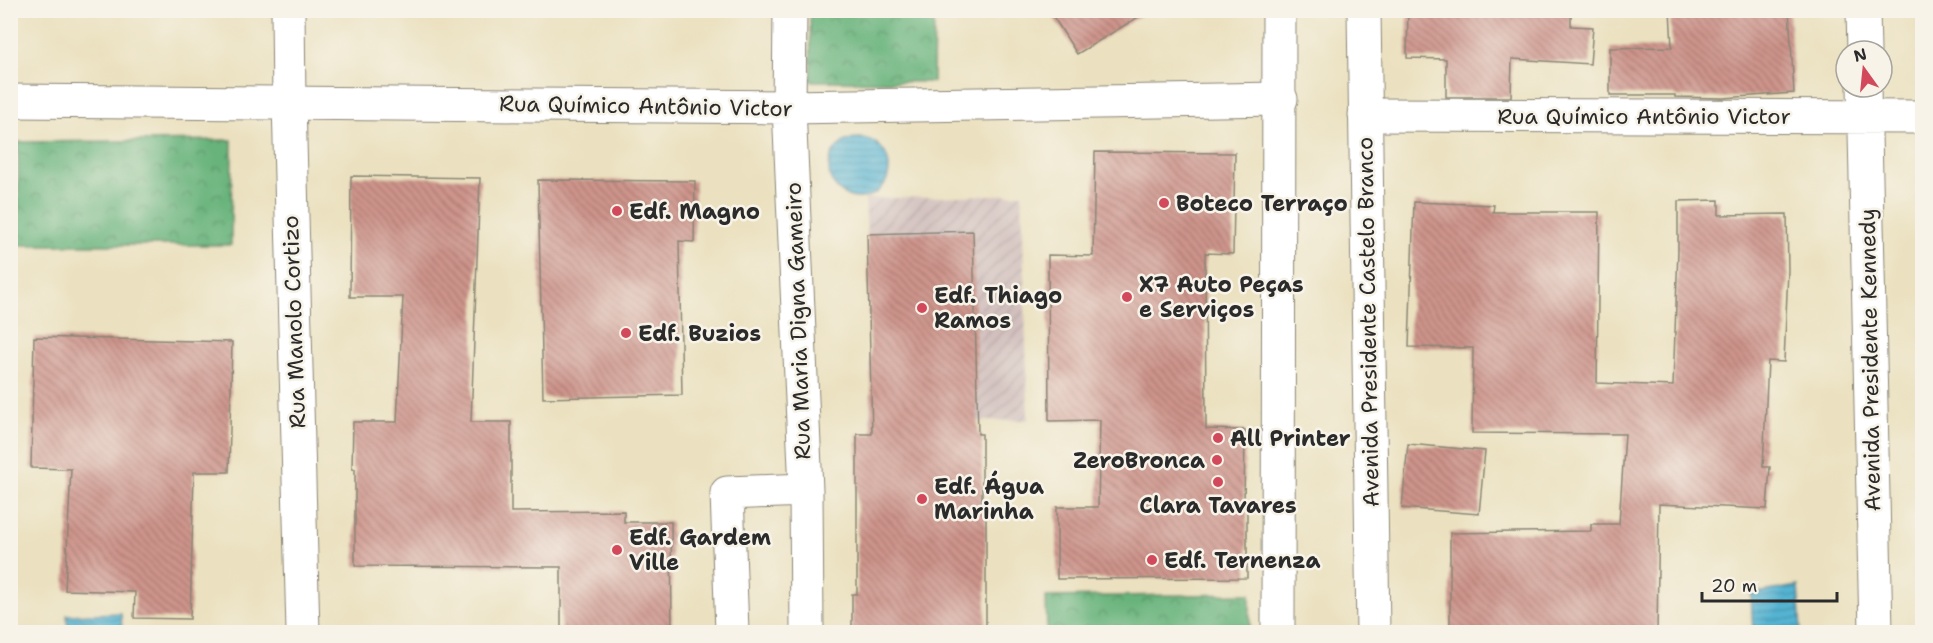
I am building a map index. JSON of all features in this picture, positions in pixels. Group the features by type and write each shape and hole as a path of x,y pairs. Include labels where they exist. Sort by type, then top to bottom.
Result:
{"street":[{"name":"Rua Manolo Cortizo","path":"288,10 303,633"},
{"name":"Rua Maria Digna Gameiro","path":"790,10 789,107 806,490 807,633"},
{"path":"1278,633 1281,99 1279,10"},
{"name":"Avenida Presidente Castelo Branco","path":"1364,10 1373,633"},
{"path":"1863,10 1864,39"},
{"name":"Rua Químico Antônio Victor","path":"10,101 789,107 1281,99"},
{"name":"Rua Químico Antônio Victor","path":"1365,115 1865,102 1923,117"},
{"name":"Avenida Presidente Kennedy","path":"1865,102 1875,633"},
{"path":"732,633 727,493 806,490"}],"shaded area":[{"path":"1022,194 1028,420 870,423 871,386 977,381 973,231 867,234 865,199"}],"green space":[{"path":"810,11 934,11 933,82 811,81"},
{"path":"232,140 231,245 19,245 18,142"},
{"path":"1250,594 1250,632 1047,632 1046,597"}],"water":[{"path":"859,138 876,143 884,151 889,168 884,185 876,193 859,198 842,193 834,185 829,168 834,151 842,143"},
{"path":"1798,586 1801,632 1753,632 1751,594"},
{"path":"121,613 122,632 68,632 67,615"}],"building":[{"path":"1049,10 1150,10 1077,54"},
{"path":"1408,10 1571,10 1571,26 1593,27 1590,64 1512,59 1511,97 1446,97 1446,59 1407,58"},
{"path":"1670,10 1789,10 1794,93 1723,98 1610,95 1610,48 1672,47"},
{"path":"1095,152 1235,153 1233,254 1205,253 1206,429 1245,430 1244,506 1247,506 1247,578 1057,579 1057,507 1098,507 1100,420 1049,421 1048,255 1093,256"},
{"path":"351,176 480,178 471,422 511,422 511,512 624,511 624,522 671,522 672,633 561,633 561,567 355,566 353,422 397,422 403,297 350,297"},
{"path":"538,180 695,181 694,242 679,241 682,395 543,398"},
{"path":"1719,200 1719,215 1787,214 1788,270 1784,362 1768,361 1763,467 1770,467 1767,509 1659,504 1657,633 1450,633 1450,533 1591,531 1591,524 1619,524 1625,434 1472,433 1473,348 1409,347 1414,202 1494,205 1493,212 1599,212 1597,383 1673,386 1678,201"},
{"path":"973,231 978,434 982,434 982,507 986,507 986,633 852,633 852,594 857,594 857,434 872,434 867,234"},
{"path":"34,337 232,342 229,472 194,472 190,619 134,618 135,592 65,590 71,469 31,468"},
{"path":"1408,444 1485,451 1479,514 1402,508"}],"place":[{"name":"Boteco Terraço","path":"1164,203"},
{"name":"Edf. Magno","path":"617,211"},
{"name":"X7 Auto Peças e Serviços","path":"1127,297"},
{"name":"Edf. Thiago Ramos","path":"922,308"},
{"name":"Edf. Buzios","path":"626,333"},
{"name":"All Printer","path":"1218,438"},
{"name":"ZeroBronca","path":"1217,460"},
{"name":"Clara Tavares","path":"1218,482"},
{"name":"Edf. Água Marinha","path":"922,499"},
{"name":"Edf. Gardem Ville","path":"617,550"},
{"name":"Edf. Ternenza","path":"1152,560"}]}
